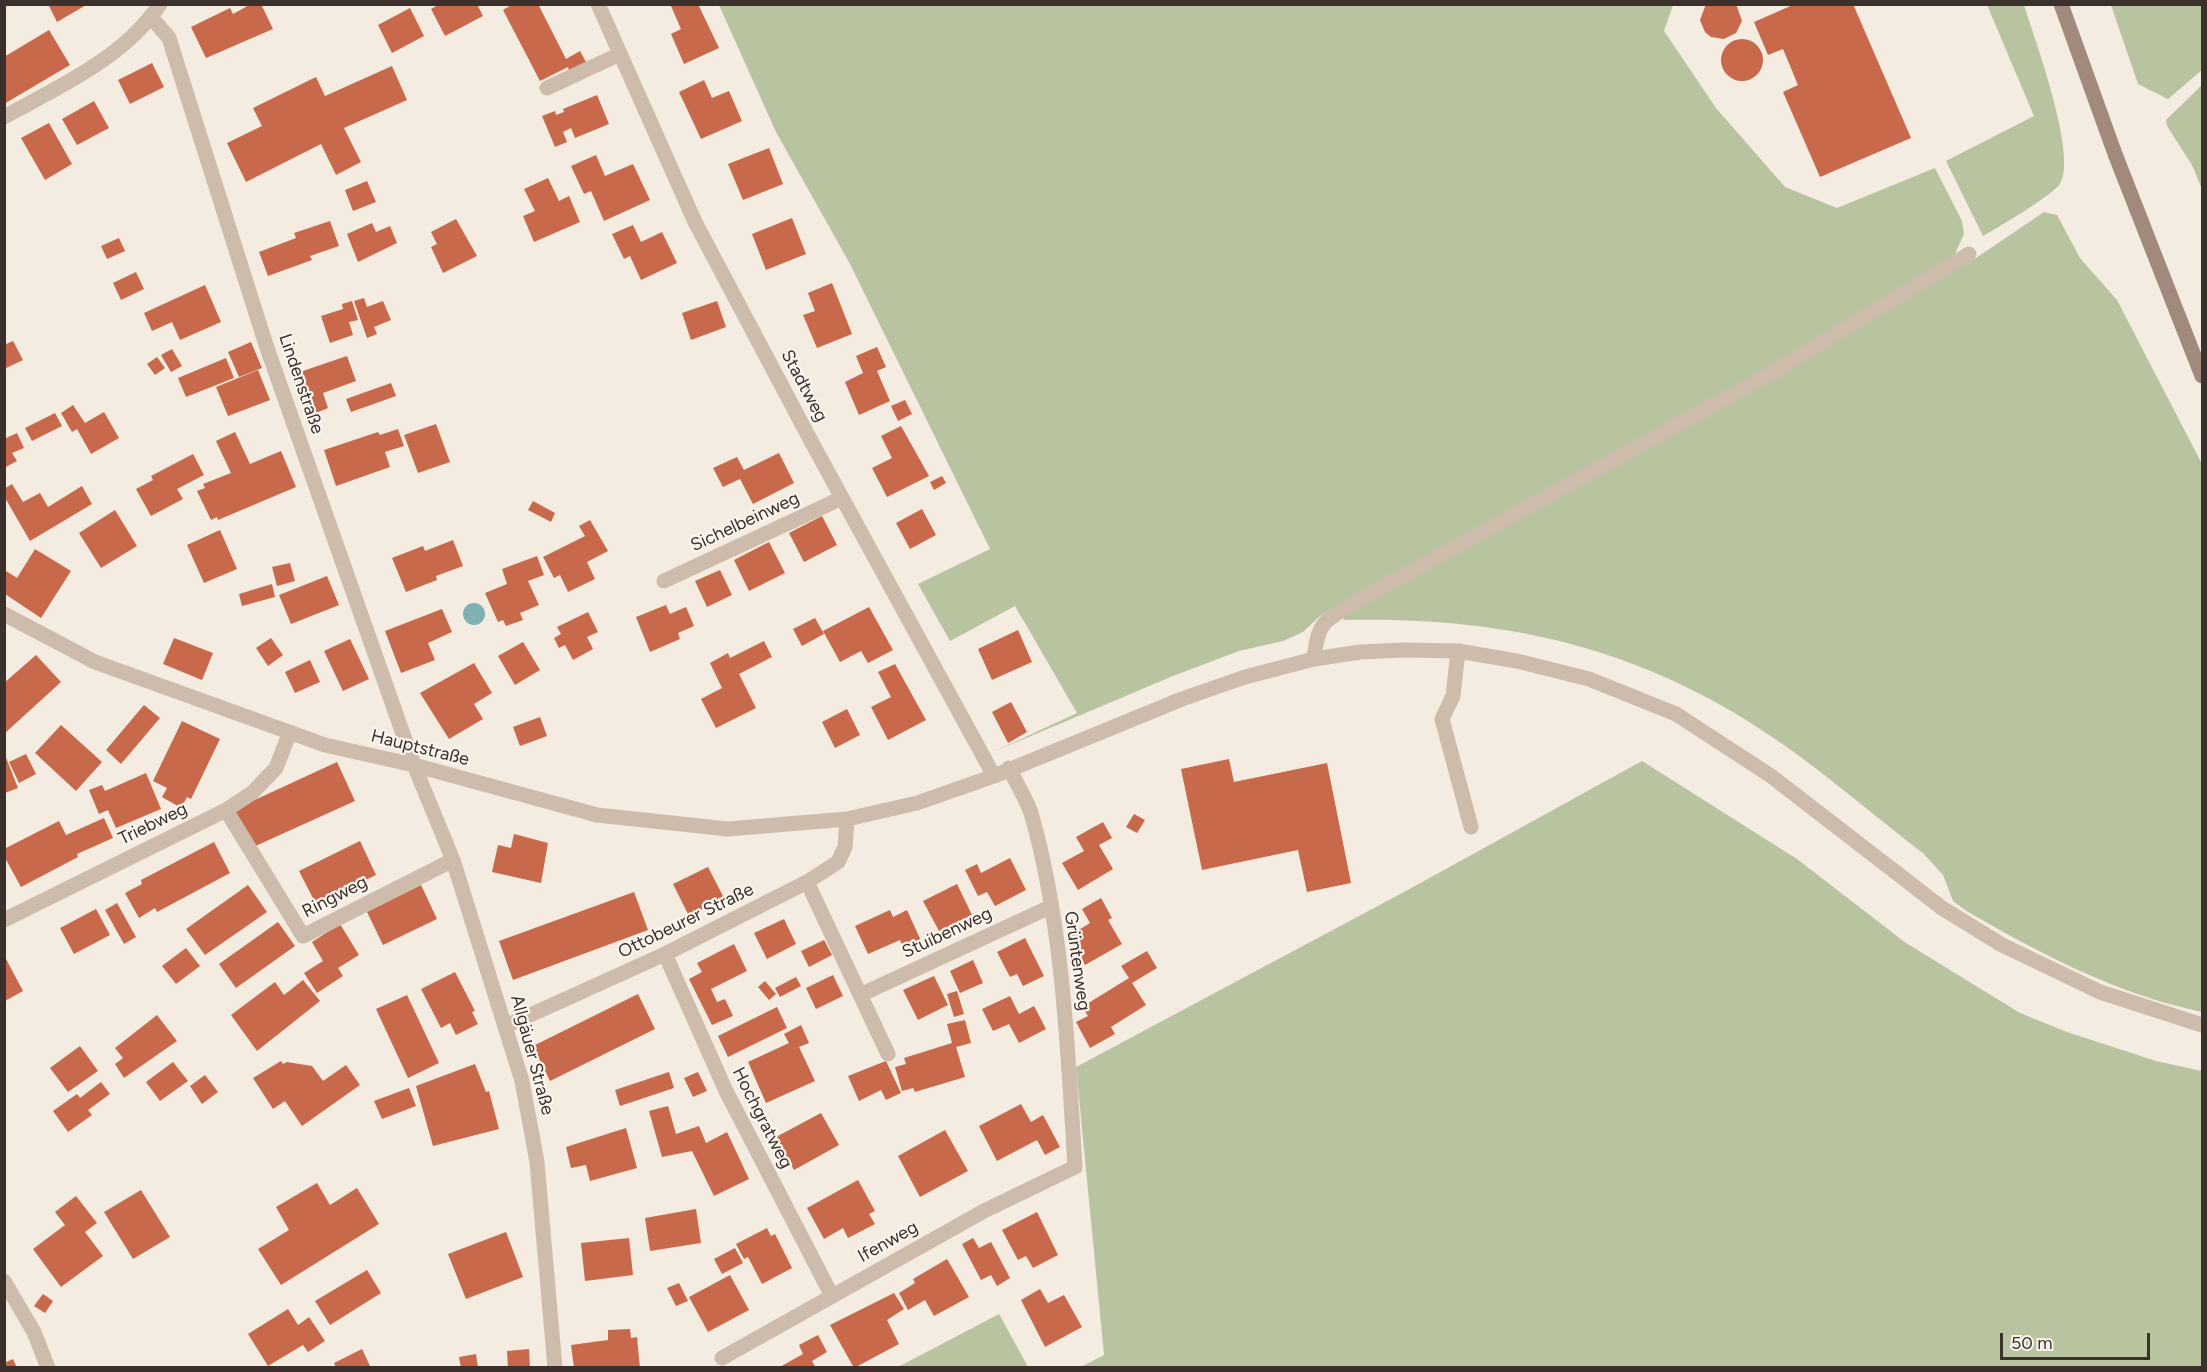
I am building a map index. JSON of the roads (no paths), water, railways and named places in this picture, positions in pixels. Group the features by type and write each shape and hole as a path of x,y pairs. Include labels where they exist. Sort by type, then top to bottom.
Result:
{"main road":[{"path":"2061,4 2115,154 2202,376"}],"street":[{"name":"Stadtweg","path":"598,4 695,222 994,776"},
{"path":"4,117 120,49 156,11"},
{"name":"Lindenstraße","path":"156,11 169,38 266,345 414,765"},
{"path":"547,88 620,54"},
{"path":"1314,659 1316,632 1325,621 1359,600 1761,379 1969,254"},
{"name":"Sichelbeinweg","path":"664,581 842,498"},
{"name":"Hauptstraße","path":"4,614 95,662 325,745 414,765 597,815 728,829 847,819 917,803 994,776 1182,699 1245,677 1314,659 1360,652 1458,651 1517,661 1589,679 1676,714 1771,776 1942,908 2002,945 2100,992 2202,1025"},
{"path":"1458,651 1453,696 1442,719 1471,827"},
{"name":"Triebweg","path":"6,915 226,810 252,793 276,768 290,732"},
{"name":"Allgäuer Straße","path":"414,765 453,860 522,1081 537,1162 555,1368"},
{"name":"Grüntenweg","path":"1009,768 1030,811 1050,907 1066,1023 1075,1167"},
{"name":"Ringweg","path":"226,810 303,936 453,860"},
{"name":"Ottobeurer Straße","path":"506,1026 665,954 807,882 838,862 845,847 847,819"},
{"path":"807,882 888,1054"},
{"name":"Stuibenweg","path":"860,995 1050,907"},
{"name":"Hochgratweg","path":"665,954 726,1091 832,1296"},
{"name":"Ifenweg","path":"723,1358 984,1211 1075,1167"},
{"path":"4,1281 34,1332 48,1368"}],"water":[{"path":"474,603 484,610 485,614 478,624 474,625 464,618 463,614 470,604"}]}
